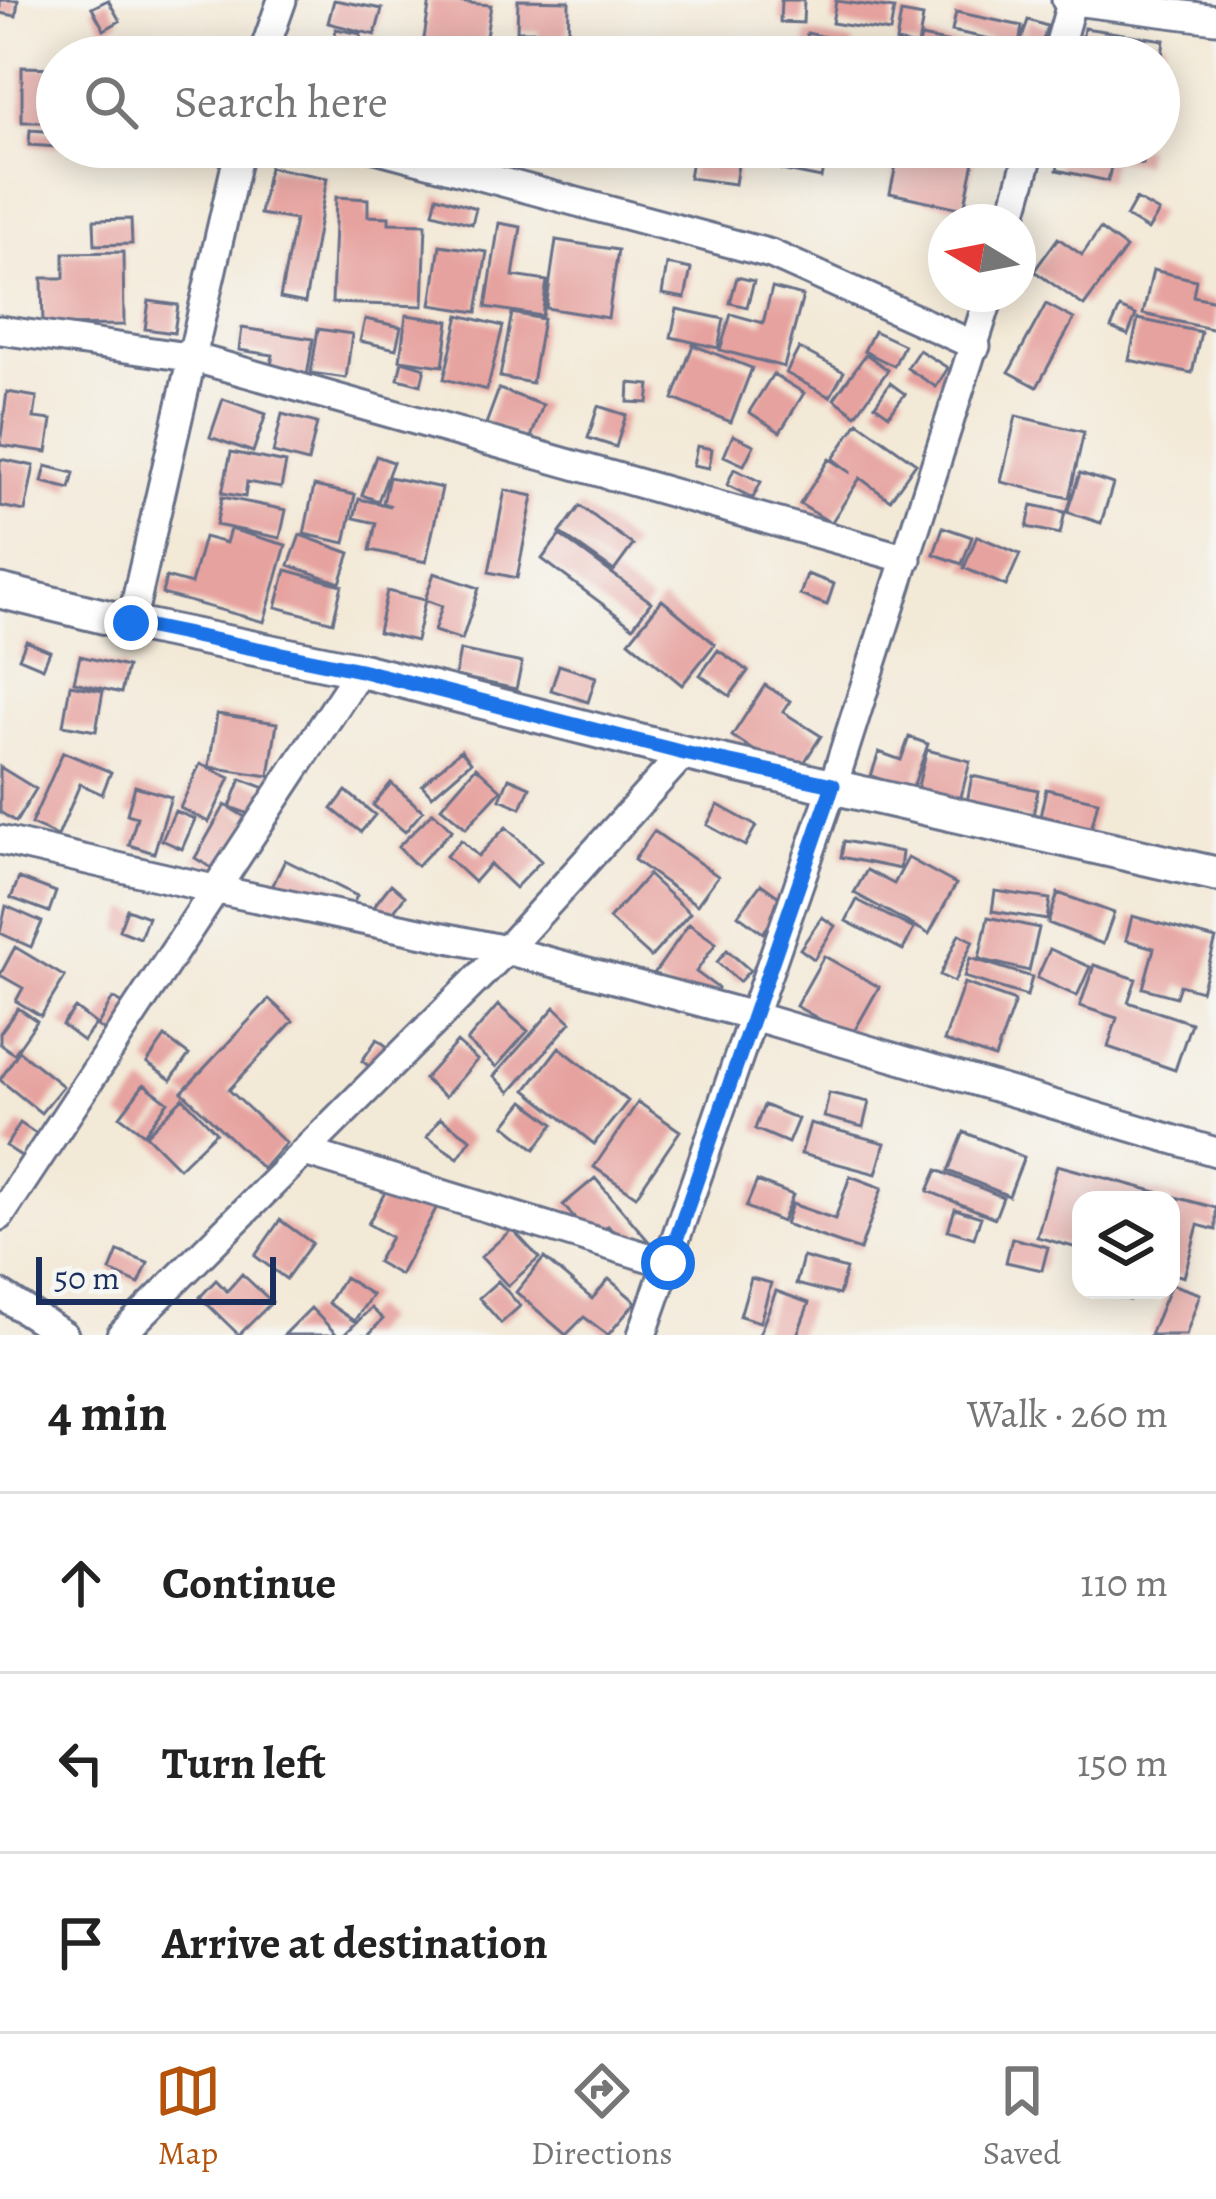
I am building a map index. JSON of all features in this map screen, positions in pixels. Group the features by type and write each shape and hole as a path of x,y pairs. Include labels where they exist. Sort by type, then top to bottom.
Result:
{"street":[{"path":"269,36 282,0"},
{"path":"1061,36 1070,0 1216,19"},
{"path":"131,623 235,168"},
{"path":"450,168 771,254 976,346"},
{"path":"1015,204 1025,168"},
{"path":"642,1335 833,785 985,312"},
{"path":"0,330 194,358 907,559"},
{"path":"0,591 360,670 684,753 1216,874"},
{"path":"0,1216 360,670"},
{"path":"121,1335 506,950 684,753"},
{"path":"0,839 506,950 753,1016 1216,1152"},
{"path":"305,1152 668,1263"},
{"path":"0,1294 64,1335"}],"building":[{"path":"0,0 18,0 16,16 0,13"},
{"path":"108,0 120,21 104,30 92,8"},
{"path":"334,0 382,9 375,35 328,23"},
{"path":"430,0 491,5 486,36 424,36"},
{"path":"518,0 569,1 568,36 517,31"},
{"path":"781,0 804,0 803,23 780,22"},
{"path":"836,1 894,9 890,32 832,23"},
{"path":"956,12 1022,26 1020,36 952,31"},
{"path":"901,13 923,17 920,36 897,36"},
{"path":"1028,20 1047,26 1044,36 1023,36"},
{"path":"1084,28 1137,36 1083,36"},
{"path":"336,29 361,34 361,36 335,36"},
{"path":"22,67 36,67 36,122 22,122"},
{"path":"30,130 36,130 36,146 29,145"},
{"path":"269,168 327,178 305,303 280,298 295,220 260,214"},
{"path":"691,168 737,168 735,184 689,178"},
{"path":"782,168 823,168 821,178"},
{"path":"895,168 973,168 965,204 890,193"},
{"path":"1057,168 1111,168 1108,181"},
{"path":"437,196 476,208 472,224 433,213"},
{"path":"336,197 368,199 368,216 389,217 389,223 426,224 423,306 332,303"},
{"path":"1136,199 1159,212 1148,230 1126,217"},
{"path":"131,219 132,244 95,245 94,220"},
{"path":"499,223 521,227 513,276 547,281 542,316 486,307"},
{"path":"1100,229 1126,248 1084,306 1036,272 1058,238 1082,255"},
{"path":"556,240 618,250 608,318 546,308"},
{"path":"440,245 487,252 477,312 431,305"},
{"path":"123,252 124,325 43,326 42,278 64,278 64,253"},
{"path":"667,264 691,269 685,298 662,294"},
{"path":"1153,270 1196,280 1193,296 1216,301 1216,330 1143,314"},
{"path":"737,277 754,281 747,307 730,303"},
{"path":"772,288 803,296 784,367 720,350 731,314 763,323"},
{"path":"149,301 178,305 174,333 145,329"},
{"path":"1046,304 1074,319 1037,387 1009,372"},
{"path":"1120,308 1136,315 1128,335 1111,328"},
{"path":"677,309 724,319 718,348 671,337"},
{"path":"512,313 543,319 532,383 500,377"},
{"path":"406,315 449,321 443,366 400,360"},
{"path":"459,315 503,326 487,390 444,379"},
{"path":"365,319 401,327 396,349 360,341"},
{"path":"1138,319 1201,332 1192,373 1129,360"},
{"path":"242,328 313,339 306,382 269,376 273,355 239,350"},
{"path":"318,329 352,334 346,378 311,373"},
{"path":"874,331 904,345 894,366 864,351"},
{"path":"693,345 752,368 731,422 673,399"},
{"path":"799,348 844,372 830,397 786,373"},
{"path":"919,350 948,368 936,387 907,368"},
{"path":"866,354 888,370 856,415 834,399"},
{"path":"402,361 425,368 421,385 398,379"},
{"path":"773,374 804,393 780,432 749,412"},
{"path":"629,383 650,385 648,403 628,402"},
{"path":"890,383 905,394 889,415 875,405"},
{"path":"499,389 543,405 530,440 486,424"},
{"path":"7,392 37,397 34,418 52,420 47,452 0,445"},
{"path":"223,399 266,414 253,452 210,437"},
{"path":"598,406 626,415 616,447 588,438"},
{"path":"282,414 317,423 308,462 273,453"},
{"path":"1016,416 1084,432 1069,498 1001,482"},
{"path":"858,422 916,463 890,500 860,478 831,523 800,504 829,459 851,473 833,459"},
{"path":"733,435 754,445 744,465 724,456"},
{"path":"697,446 712,449 709,468 693,465"},
{"path":"231,452 286,463 281,488 247,482 245,497 222,493"},
{"path":"376,456 393,462 378,501 362,495"},
{"path":"0,459 34,466 25,511 0,506"},
{"path":"46,466 74,473 70,489 42,482"},
{"path":"734,469 761,482 753,498 727,485"},
{"path":"1080,473 1113,484 1101,523 1067,512"},
{"path":"389,477 442,488 426,562 370,550 376,523 354,518 359,499 391,506 383,503"},
{"path":"314,486 355,495 345,543 304,534"},
{"path":"505,490 533,496 517,578 489,572"},
{"path":"222,497 286,510 280,538 216,525"},
{"path":"1032,505 1065,512 1060,534 1027,527"},
{"path":"580,506 633,545 614,571 560,533"},
{"path":"943,527 972,537 962,564 934,554"},
{"path":"230,529 286,545 264,622 162,594 166,577 191,584 204,537 226,543"},
{"path":"300,535 350,553 340,583 289,565"},
{"path":"560,535 651,602 633,627 542,559"},
{"path":"977,536 1020,554 1006,586 964,568"},
{"path":"286,570 342,585 333,622 276,607"},
{"path":"434,573 479,588 462,640 434,631 442,606 425,600"},
{"path":"807,574 834,584 827,605 800,595"},
{"path":"387,591 425,600 416,641 378,632"},
{"path":"662,600 715,644 682,685 629,641"},
{"path":"26,641 50,651 43,668 19,658"},
{"path":"460,650 522,663 516,689 455,676"},
{"path":"718,650 748,671 730,696 700,675"},
{"path":"80,656 127,667 121,693 74,682"},
{"path":"559,665 596,677 588,702 551,690"},
{"path":"70,685 103,691 96,731 63,725"},
{"path":"765,685 790,701 783,712 821,736 795,777 732,736"},
{"path":"217,714 277,723 269,776 209,767"},
{"path":"909,737 928,744 912,790 871,776 879,752 901,760"},
{"path":"461,750 471,762 432,796 422,785"},
{"path":"927,750 970,761 958,809 915,798"},
{"path":"63,752 111,772 102,794 80,784 58,836 31,824"},
{"path":"200,764 230,778 209,822 180,808"},
{"path":"0,767 36,789 16,822 0,812"},
{"path":"476,767 501,790 466,828 441,807"},
{"path":"972,776 1038,790 1032,821 966,807"},
{"path":"509,778 530,787 521,808 500,799"},
{"path":"241,779 276,792 265,820 230,807"},
{"path":"391,783 423,811 405,832 373,805"},
{"path":"135,786 171,797 154,853 129,845 137,817 127,814"},
{"path":"1046,789 1098,801 1089,838 1038,826"},
{"path":"346,791 375,815 361,832 332,809"},
{"path":"225,805 250,820 220,873 195,858"},
{"path":"718,805 756,826 745,846 707,825"},
{"path":"175,811 195,819 182,849 162,840"},
{"path":"433,812 452,830 417,866 398,847"},
{"path":"506,827 541,861 515,888 490,864 474,882 446,856 461,840 478,856"},
{"path":"654,831 718,876 697,905 634,860"},
{"path":"844,841 902,852 900,869 841,857"},
{"path":"908,858 956,884 929,934 854,893 867,870 894,884"},
{"path":"285,860 357,896 343,923 272,887"},
{"path":"648,875 690,913 651,957 609,919"},
{"path":"19,878 56,892 49,912 11,898"},
{"path":"391,884 405,896 375,936 360,924"},
{"path":"761,884 786,902 763,933 738,915"},
{"path":"995,891 1050,899 1047,920 992,911"},
{"path":"1058,893 1114,913 1103,944 1048,923"},
{"path":"857,900 914,929 903,950 846,921"},
{"path":"6,906 42,922 31,947 0,933"},
{"path":"127,909 148,917 140,938 119,930"},
{"path":"1132,916 1216,939 1201,991 1180,985 1176,997 1143,988 1154,948 1126,940"},
{"path":"822,917 835,926 814,959 800,949"},
{"path":"988,917 1039,928 1029,971 979,959"},
{"path":"689,924 716,943 696,972 718,988 701,1013 651,978"},
{"path":"959,934 973,941 954,982 940,975"},
{"path":"15,947 65,977 41,1016 16,1001 23,988 0,975"},
{"path":"1050,949 1090,967 1077,996 1037,978"},
{"path":"727,950 750,970 739,982 717,962"},
{"path":"824,956 879,987 851,1037 796,1006"},
{"path":"970,958 1032,977 1027,996 964,977"},
{"path":"1094,965 1136,979 1128,1002 1191,1023 1175,1070 1108,1047 1117,1018 1080,1006"},
{"path":"964,983 1015,1001 995,1058 944,1041"},
{"path":"113,998 137,1012 121,1040 97,1026"},
{"path":"269,999 293,1021 229,1090 286,1143 263,1169 182,1092"},
{"path":"498,1005 528,1031 496,1067 467,1041"},
{"path":"555,1007 571,1022 510,1092 494,1076"},
{"path":"18,1008 37,1021 14,1054 0,1044 0,1033"},
{"path":"75,1008 96,1024 83,1041 62,1025"},
{"path":"165,1037 189,1055 171,1080 147,1063"},
{"path":"377,1039 389,1048 374,1070 362,1061"},
{"path":"457,1042 477,1060 445,1097 424,1079"},
{"path":"559,1047 628,1101 594,1144 526,1090"},
{"path":"19,1051 63,1086 41,1113 0,1080"},
{"path":"144,1084 168,1102 144,1134 120,1116"},
{"path":"829,1093 869,1102 863,1127 824,1117"},
{"path":"183,1098 216,1132 179,1168 146,1135"},
{"path":"524,1101 554,1124 535,1149 505,1125"},
{"path":"638,1102 680,1131 636,1196 594,1167"},
{"path":"764,1105 798,1119 788,1143 755,1129"},
{"path":"440,1118 471,1139 458,1158 427,1137"},
{"path":"20,1123 38,1135 24,1158 6,1146"},
{"path":"810,1123 885,1143 876,1174 801,1154"},
{"path":"964,1132 1024,1157 1009,1196 948,1171"},
{"path":"1057,1165 1153,1191 1072,1191 1072,1247 1037,1237"},
{"path":"937,1170 1003,1197 995,1218 928,1191"},
{"path":"850,1176 882,1188 860,1250 785,1224 792,1204 835,1219"},
{"path":"595,1178 657,1251 641,1265 608,1226 593,1239 563,1205"},
{"path":"392,1179 438,1205 400,1275 377,1262 391,1237 368,1224"},
{"path":"757,1181 793,1195 782,1222 746,1207"},
{"path":"1180,1198 1216,1208 1216,1230 1198,1225 1184,1277 1180,1276"},
{"path":"955,1209 981,1217 974,1238 948,1230"},
{"path":"280,1220 312,1243 286,1279 255,1256"},
{"path":"512,1229 539,1258 508,1286 481,1257"},
{"path":"1012,1238 1048,1247 1042,1270 1006,1262"},
{"path":"118,1251 148,1263 139,1284 110,1271"},
{"path":"803,1257 846,1269 839,1295 796,1284"},
{"path":"544,1258 592,1299 609,1279 636,1302 608,1335 584,1317 566,1335 516,1292"},
{"path":"242,1274 272,1302 239,1335 200,1297 216,1280 227,1291"},
{"path":"344,1277 372,1295 354,1321 328,1303"},
{"path":"751,1278 771,1283 760,1322 740,1316"},
{"path":"498,1281 520,1306 501,1323 479,1298"},
{"path":"1180,1287 1200,1294 1186,1335 1150,1335 1165,1299 1180,1299"},
{"path":"776,1291 809,1303 797,1335 759,1335"},
{"path":"311,1308 337,1335 284,1335"},
{"path":"371,1308 383,1319 368,1335 344,1335"}],"route":[{"path":"131,623 360,670 684,753 833,785 668,1263"}]}
